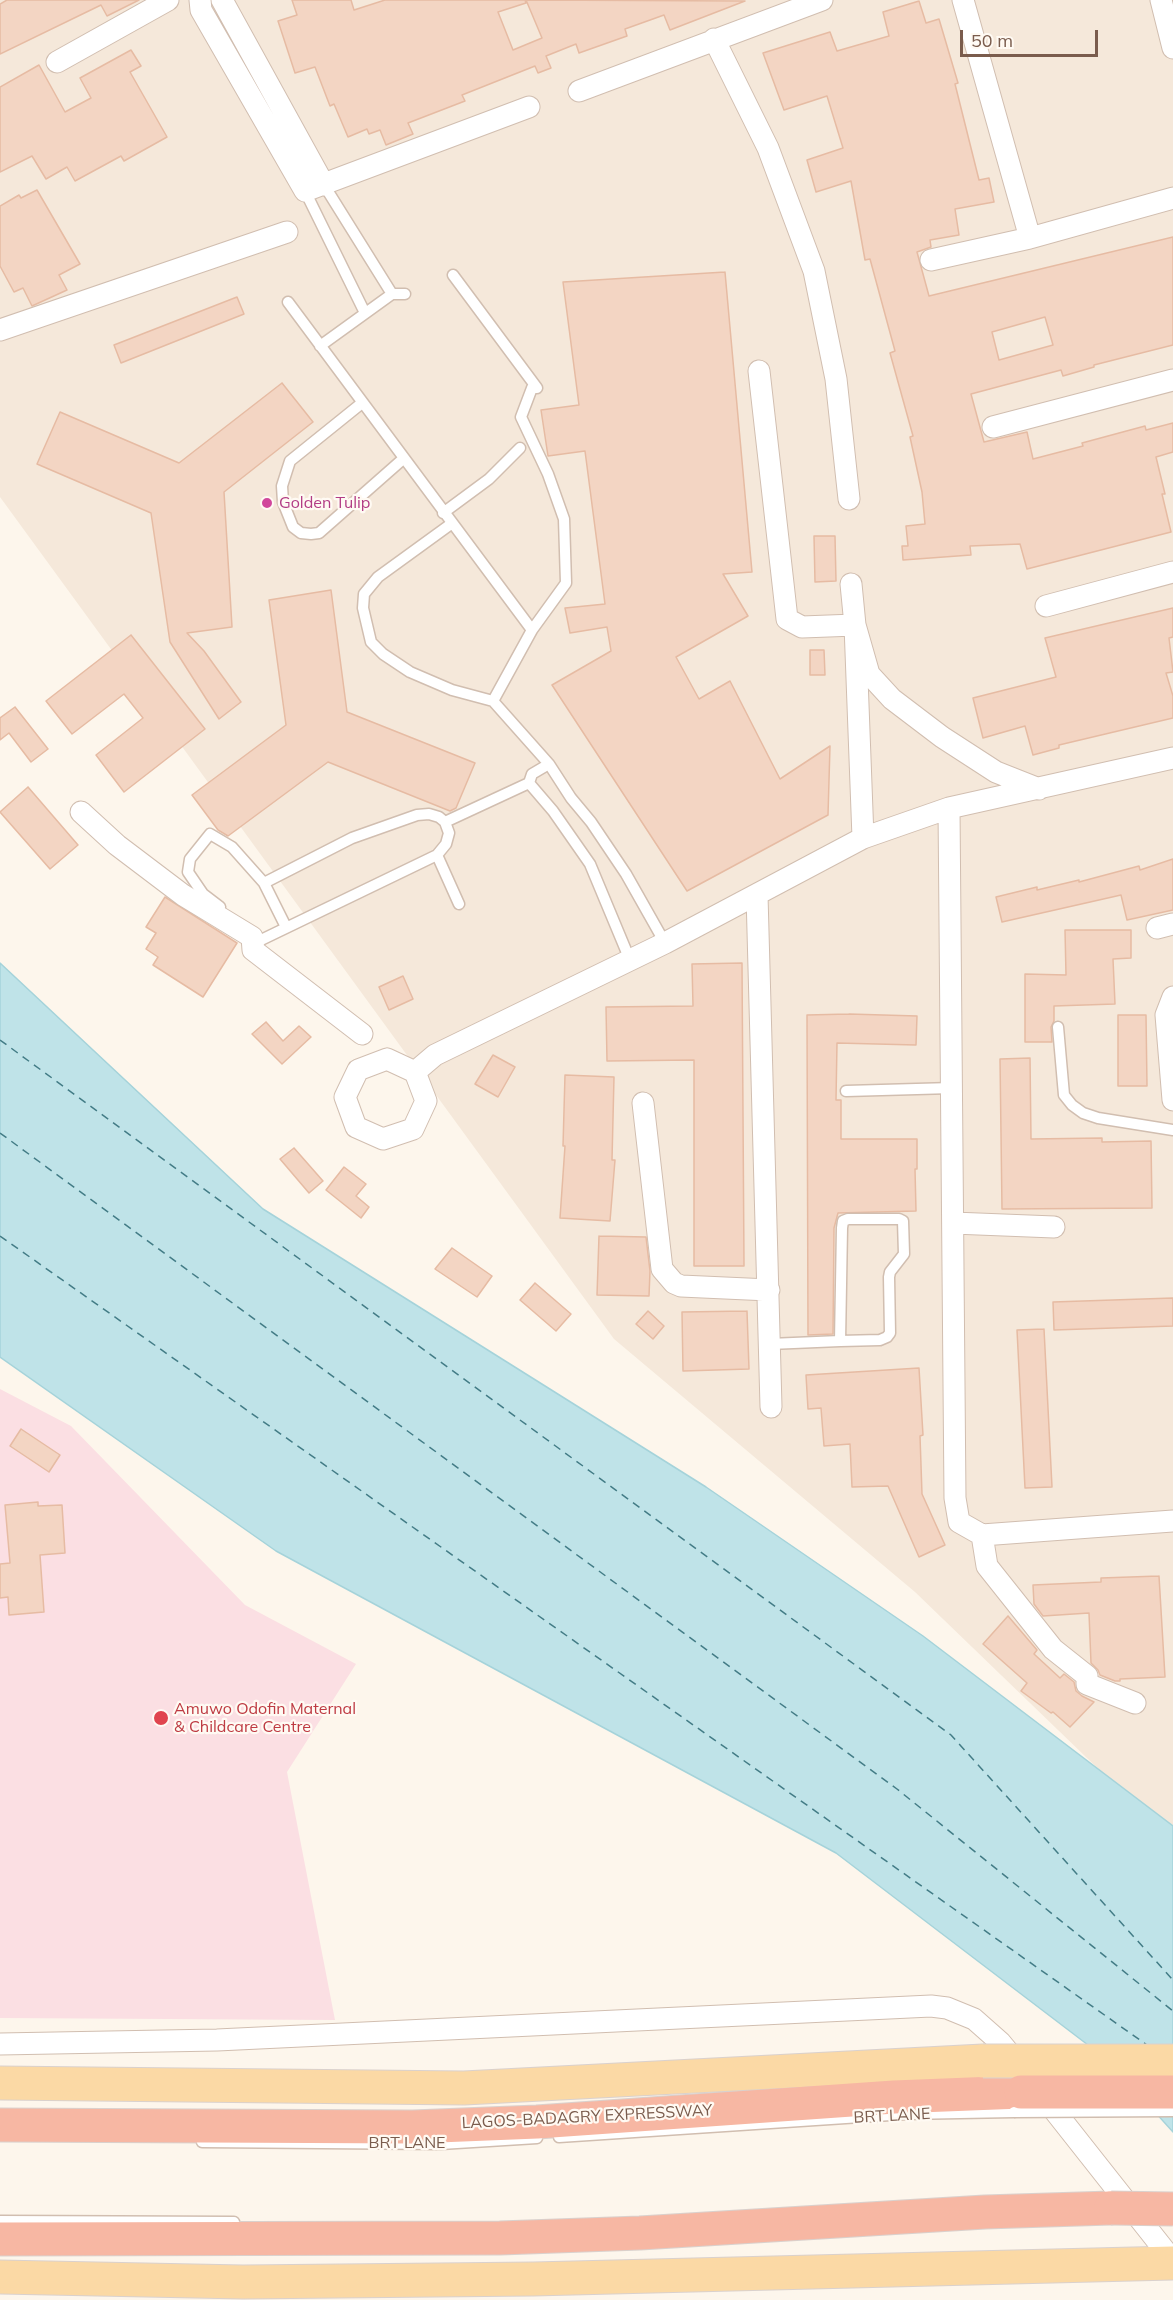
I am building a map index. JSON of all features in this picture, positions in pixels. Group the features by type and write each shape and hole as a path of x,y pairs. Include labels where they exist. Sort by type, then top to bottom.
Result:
{"highway":[{"name":"LAGOS-BADAGRY EXPRESSWAY","path":"0,2125 413,2127 537,2122 904,2096 1018,2102 1173,2092"},
{"path":"0,2238 512,2237 640,2233 985,2212 1118,2198 1173,2209"}],"main road":[{"path":"0,2083 464,2088 983,2061 1173,2061"},
{"path":"0,2277 129,2286 533,2290 1173,2262"}],"street":[{"path":"57,62 168,0"},
{"path":"200,0 201,10 315,188"},
{"path":"222,0 315,188"},
{"path":"579,91 822,0"},
{"path":"963,0 1030,238"},
{"path":"1161,0 1173,48"},
{"path":"714,39 768,148 814,271 836,379 849,499"},
{"path":"315,188 530,107"},
{"path":"931,260 1030,238 1173,198"},
{"path":"0,330 287,232"},
{"path":"759,371 787,619 802,627 855,625"},
{"path":"993,427 1173,380"},
{"path":"1046,606 1173,572"},
{"path":"851,584 855,625 863,838"},
{"path":"855,625 869,674 892,699 942,737 996,772 1039,789"},
{"path":"415,1072 435,1055 664,944 863,838 949,808 1173,758"},
{"path":"949,808 954,1498 959,1522 982,1535 1173,1521"},
{"path":"81,812 117,845 183,895 252,937 257,945 362,1034"},
{"path":"757,895 771,1407"},
{"path":"1173,997 1166,1015 1173,1100"},
{"path":"643,1103 662,1269 674,1283 681,1286 769,1290"},
{"path":"953,1223 1054,1227"},
{"path":"982,1535 987,1566 1053,1649 1087,1676 1087,1684 1135,1703"},
{"path":"0,2044 217,2040 931,2006 946,2008 974,2019 1000,2042 1173,2262"}],"lane":[{"path":"315,188 392,294"},
{"path":"315,188 365,313"},
{"path":"453,275 537,388 532,388 521,417 548,474 564,519 566,584 532,630 493,701"},
{"path":"320,346 392,294 405,294"},
{"path":"288,302 532,630"},
{"path":"362,403 290,461 282,486 283,502 293,527 301,533 320,533 403,459"},
{"path":"443,513 489,479 520,448"},
{"path":"451,524 378,577 364,594 363,608 372,642 383,654 420,676 452,690 493,701 549,764 626,874 664,944"},
{"path":"445,822 529,783 532,774 549,764"},
{"path":"529,783 553,811 590,864 630,960"},
{"path":"264,883 352,838 398,821 429,814 445,822 449,833 446,844 437,855 286,927 257,945 203,894 188,872 190,859 210,834 232,847 264,883 286,927"},
{"path":"437,855 459,904"},
{"path":"1058,1027 1064,1095 1072,1105 1083,1113 1098,1118 1173,1130"},
{"path":"846,1091 952,1088"},
{"path":"770,1344 880,1340 890,1333 889,1277 905,1249 903,1221 899,1219 848,1219 843,1221 840,1341"},
{"name":"BRT LANE","path":"192,2142 441,2144 906,2114 1018,2102 1173,2111"},
{"path":"0,2221 249,2222"}],"shaded area":[{"path":"0,0 1173,0 1173,1841 915,1592 614,1339 0,497"},
{"name":"Amuwo Odofin Maternal & Childcare Centre","path":"0,1389 71,1426 245,1605 356,1664 287,1772 335,2020 0,2018"}],"water":[{"path":"0,963 263,1209 706,1487 923,1636 1173,1826 1173,2132 1109,2061 836,1853 276,1551 0,1357"}],"building":[{"path":"7,0 139,0 107,16 101,5 0,54 0,4"},
{"path":"292,0 351,0 354,10 385,0 525,0 526,3 498,12 513,50 542,38 526,0 745,1 670,30 664,15 625,29 627,36 579,53 576,44 546,56 551,68 538,73 535,66 462,95 465,101 408,123 413,134 386,145 380,130 369,134 367,129 348,137 334,104 330,106 315,67 295,73 278,21 297,15"},
{"path":"919,1 926,23 939,19 958,83 955,84 979,180 989,178 994,202 955,209 959,235 930,240 931,247 917,252 929,296 1173,237 1173,345 1094,365 1094,367 1063,376 1061,370 971,394 984,442 1027,432 1033,459 1145,426 1146,430 1173,423 1173,452 1156,457 1171,532 1027,569 1020,544 970,546 971,555 903,560 902,546 908,546 906,526 925,524 922,492 910,437 913,436 890,353 895,351 870,259 865,260 851,181 816,192 807,160 843,148 827,96 784,110 763,53 830,32 837,51 889,36 883,12","holes":["1045,317 1053,345 999,360 992,332"]},
{"path":"131,50 141,66 130,72 167,137 124,161 121,156 75,181 67,167 46,179 32,156 0,172 0,87 39,65 65,112 91,98 80,78"},
{"path":"37,190 80,264 59,275 67,290 32,306 23,288 14,292 0,266 0,206 19,195 21,198"},
{"path":"725,272 752,572 723,574 748,616 676,657 699,699 730,681 780,779 830,746 828,815 687,891 552,685 611,651 607,627 570,633 565,608 605,604 585,451 548,456 541,410 579,405 563,282"},
{"path":"237,297 244,314 121,363 114,345"},
{"path":"282,383 313,422 224,492 232,627 187,633 204,651 241,702 219,719 170,642 151,513 37,464 60,412 179,463"},
{"path":"814,536 835,536 836,581 815,582"},
{"path":"331,590 347,712 475,763 456,808 450,811 328,762 228,836 218,830 192,795 286,725 269,600"},
{"path":"1173,608 1173,637 1169,638 1173,672 1166,673 1173,696 1173,718 1059,745 1059,748 1033,755 1025,726 983,738 973,698 1056,677 1045,638"},
{"path":"131,635 205,729 124,792 96,755 143,718 124,694 72,734 46,701"},
{"path":"810,650 824,650 825,675 810,675"},
{"path":"15,707 48,749 31,762 9,733 0,740 0,718"},
{"path":"28,787 78,845 50,869 0,812"},
{"path":"1173,859 1173,910 1127,920 1121,895 1002,922 996,897 1037,887 1037,890 1079,880 1079,882 1139,866 1140,870"},
{"path":"165,897 237,943 203,997 153,965 158,957 146,949 156,933 146,927"},
{"path":"1065,930 1131,930 1131,958 1113,959 1115,1004 1054,1006 1054,1021 1051,1027 1052,1042 1025,1042 1025,974 1066,975"},
{"path":"742,963 744,1266 694,1266 694,1060 607,1061 606,1007 693,1006 692,964"},
{"path":"403,976 413,999 389,1010 379,987"},
{"path":"807,1015 917,1016 916,1045 837,1043 836,1100 841,1100 841,1139 917,1139 916,1211 838,1213 834,1228 833,1334 808,1335"},
{"path":"1118,1015 1146,1015 1147,1086 1118,1086"},
{"path":"266,1022 283,1041 299,1026 311,1037 282,1064 252,1034"},
{"path":"493,1055 515,1067 498,1097 475,1084"},
{"path":"1030,1058 1031,1139 1102,1138 1102,1142 1151,1141 1152,1208 1002,1209 1000,1059"},
{"path":"565,1075 614,1077 612,1160 615,1160 610,1221 560,1218 565,1146 563,1146"},
{"path":"294,1148 323,1181 309,1193 280,1159"},
{"path":"344,1167 366,1184 356,1196 369,1207 361,1218 326,1190"},
{"path":"599,1236 646,1237 650,1271 649,1296 597,1295"},
{"path":"452,1248 492,1276 477,1297 435,1269"},
{"path":"535,1283 571,1314 556,1331 520,1300"},
{"path":"1173,1298 1173,1326 1054,1330 1053,1302"},
{"path":"648,1311 664,1326 653,1339 636,1324"},
{"path":"747,1311 749,1369 683,1371 682,1312"},
{"path":"1044,1329 1052,1487 1025,1488 1017,1330"},
{"path":"919,1368 923,1435 920,1436 922,1494 945,1545 919,1557 888,1486 852,1487 850,1444 824,1446 821,1408 808,1409 806,1375"},
{"path":"21,1429 60,1455 49,1472 10,1446"},
{"path":"38,1502 38,1506 62,1505 65,1553 40,1555 44,1612 9,1615 8,1597 0,1598 0,1564 10,1563 5,1505"},
{"path":"1159,1576 1165,1677 1115,1681 1100,1675 1091,1663 1089,1613 1043,1616 1034,1604 1033,1585 1101,1582 1101,1578"},
{"path":"1008,1616 1037,1650 1034,1654 1060,1678 1064,1674 1074,1682 1076,1691 1094,1702 1070,1727 1053,1712 1051,1713 1021,1691 1027,1683 983,1644"}],"ferry route":[{"path":"0,1040 951,1735 1173,1980"},
{"path":"0,1133 897,1789 1173,2011"},
{"path":"0,1236 1147,2045"}],"place":[{"name":"Golden Tulip","path":"267,503"},
{"name":"Amuwo Odofin Maternal & Childcare Centre","path":"161,1718"}]}
